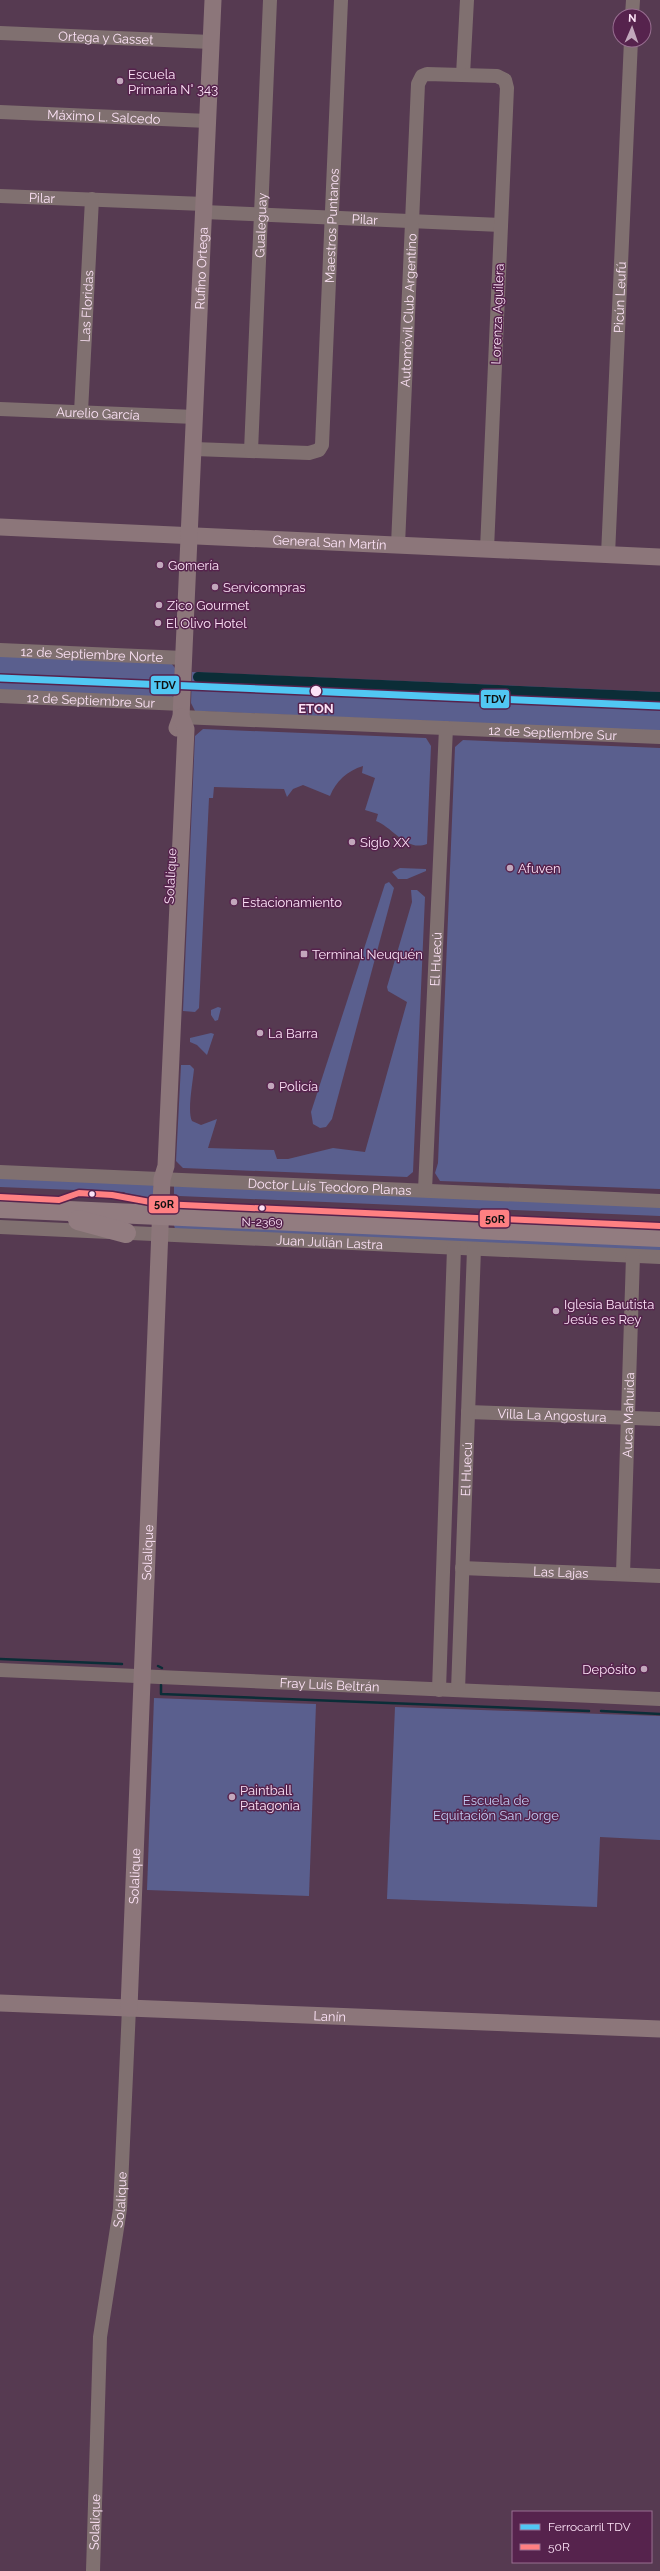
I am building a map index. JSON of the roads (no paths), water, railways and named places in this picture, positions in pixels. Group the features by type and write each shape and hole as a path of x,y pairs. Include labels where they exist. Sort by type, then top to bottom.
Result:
{"highway":[{"path":"0,1197 161,1218 660,1226"},
{"path":"0,1208 161,1218 660,1237"},
{"path":"24,1209 126,1233"}],"main road":[{"name":"Rufino Ortega","path":"190,536 213,0"},
{"name":"General San Martín","path":"0,527 660,557"},
{"name":"Solalique","path":"129,2008 162,1179 166,1166 186,729 182,711 190,536"},
{"name":"Lanín","path":"0,2003 660,2029"}],"street":[{"name":"Gualeguay","path":"251,451 270,0"},
{"name":"Maestros Puntanos","path":"251,451 309,453 319,450 322,442 341,0"},
{"path":"463,75 467,0"},
{"name":"Ortega y Gasset","path":"0,33 211,42"},
{"name":"Picún Leufú","path":"608,555 631,48"},
{"name":"Automóvil Club Argentino","path":"398,545 418,84 422,76 430,74 463,75"},
{"name":"Lorenza Aguilera","path":"463,75 497,76 505,80 507,88 487,549"},
{"name":"Máximo L. Salcedo","path":"0,112 208,121"},
{"name":"Pilar","path":"0,196 92,199 204,208 261,215 501,225"},
{"name":"Las Floridas","path":"81,412 92,199"},
{"name":"Aurelio García","path":"0,409 195,417"},
{"path":"194,448 251,451"},
{"name":"12 de Septiembre Norte","path":"0,650 184,658"},
{"name":"12 de Septiembre Sur","path":"0,696 182,711 446,728 660,737"},
{"name":"El Huecú","path":"425,1190 446,728"},
{"name":"Doctor Luis Teodoro Planas","path":"0,1172 660,1201"},
{"name":"Juan Julián Lastra","path":"0,1227 126,1233 161,1218 454,1248 660,1257"},
{"name":"El Huecú","path":"439,1690 454,1248"},
{"name":"El Huecú","path":"458,1690 474,1249"},
{"name":"Auca Mahuida","path":"623,1574 634,1256"},
{"name":"Villa La Angostura","path":"468,1412 660,1420"},
{"name":"Las Lajas","path":"462,1568 660,1576"},
{"name":"Fray Luis Beltrán","path":"0,1670 660,1699"},
{"name":"Solalique","path":"92,2571 100,2346 120,2209 129,2008"}],"waterway":[{"path":"198,677 660,697"},
{"path":"0,1659 122,1664"},
{"path":"158,1666 162,1668"},
{"path":"161,1685 161,1694 589,1711"},
{"path":"601,1711 660,1714"}],"rail line":[{"name":"TDV","path":"0,678 660,706"}],"place":[{"name":"Escuela Primaria N° 343","path":"120,81"},
{"name":"Gomería","path":"160,565"},
{"name":"Servicompras","path":"215,587"},
{"name":"Zico Gourmet","path":"159,605"},
{"name":"El Olivo Hotel","path":"158,623"},
{"name":"ETON","path":"316,691"},
{"name":"Siglo XX","path":"352,842"},
{"name":"Afuven","path":"510,868"},
{"name":"Estacionamiento","path":"234,902"},
{"name":"Terminal Neuquén","path":"304,954"},
{"name":"La Barra","path":"260,1033"},
{"name":"Policía","path":"271,1086"},
{"name":"N-2369","path":"262,1208"},
{"name":"Iglesia Bautista Jesús es Rey","path":"556,1311"},
{"name":"Depósito","path":"644,1669"},
{"name":"Paintball Patagonia","path":"232,1797"}],"park label":[{"name":"Escuela de Equitación San Jorge","path":"496,1808"}]}
